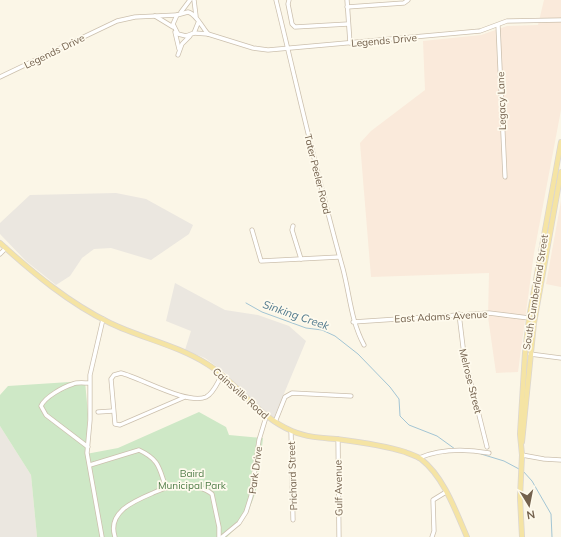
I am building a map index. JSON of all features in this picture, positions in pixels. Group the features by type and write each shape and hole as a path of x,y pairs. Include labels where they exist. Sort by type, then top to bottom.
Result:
{"main road":[{"name":"South Cumberland Street","path":"522,537 520,488 522,444 520,434 525,353 529,318 561,142"},
{"name":"South Cumberland Street","path":"522,444 524,436 530,354 537,301 561,172"},
{"name":"Cainsville Road","path":"0,243 48,283 103,319 186,353 208,364 222,374 266,417 291,431 312,437 338,439 395,449 419,458 429,467 446,492 467,537"}],"street":[{"path":"190,0 173,20 179,53 182,44 192,34 198,22"},
{"path":"194,0 196,18 210,34"},
{"name":"Tater Peeler Road","path":"276,0 309,141 339,257 353,322 364,345"},
{"path":"289,0 289,13 292,24 295,27 348,24"},
{"path":"347,0 350,43"},
{"path":"347,8 404,3 408,0"},
{"name":"Legends Drive","path":"0,77 117,21 135,17 188,12 196,18"},
{"path":"280,15 289,13"},
{"name":"Legends Drive","path":"155,16 182,36 192,34 210,34 260,50 288,49 480,31 508,21 561,20"},
{"name":"Legacy Lane","path":"498,25 506,177"},
{"path":"293,226 292,230 301,259"},
{"path":"252,230 261,261 339,257"},
{"path":"0,254 6,248"},
{"name":"East Adams Avenue","path":"353,322 459,314 500,314 529,318"},
{"name":"Melrose Street","path":"459,314 464,352 487,447"},
{"path":"102,537 88,446 90,420 89,383 103,319"},
{"path":"525,353 561,358"},
{"path":"185,397 125,425 115,424 111,379 114,375 121,373 185,397 206,397 212,392 222,374"},
{"path":"88,446 46,414 41,406 45,400 74,383 89,383"},
{"path":"275,422 285,398 292,393 351,396"},
{"path":"98,412 113,411"},
{"name":"Park Drive","path":"222,537 239,523 246,512 252,496 259,440 266,417"},
{"name":"Prichard Street","path":"291,431 293,520"},
{"name":"Gulf Avenue","path":"338,439 339,537"},
{"path":"90,465 139,450 152,457 157,463 166,488"},
{"path":"419,458 428,454 445,451 475,451 489,453"},
{"path":"522,458 561,460"},
{"path":"115,537 112,527 114,522 130,502 166,488 183,485 207,490 212,494 219,527 219,537"},
{"path":"432,537 434,531 433,500 446,492"}],"shaded area":[{"path":"544,0 561,0 561,110 534,253 518,372 496,373 488,317 489,273 371,277 360,143 371,131 425,90 423,41 481,35 507,26 538,25"},
{"path":"116,193 146,199 193,225 189,234 151,260 111,248 94,249 82,258 70,276 56,285 26,261 0,234 0,223 30,195"},
{"path":"561,201 561,287 546,284"},
{"path":"175,283 225,310 258,315 289,326 306,341 273,420 224,372 205,358 185,350 191,331 166,321"},
{"path":"0,426 31,475 37,537 0,537"}],"green space":[{"name":"Baird Municipal Park","path":"85,381 88,414 86,454 118,448 199,412 226,427 229,435 263,438 256,492 252,503 238,526 227,537 37,537 31,475 0,426 0,395 8,386"}],"waterway":[{"name":"Sinking Creek","path":"246,303 262,312 306,328 322,330 335,336 358,354 390,387 399,399 400,416 409,425 437,436 455,449"},
{"name":"Sinking Creek","path":"462,452 470,452"},
{"name":"Sinking Creek","path":"481,454 504,461 519,469"},
{"name":"Sinking Creek","path":"523,471 532,481 551,514 552,537"}]}
